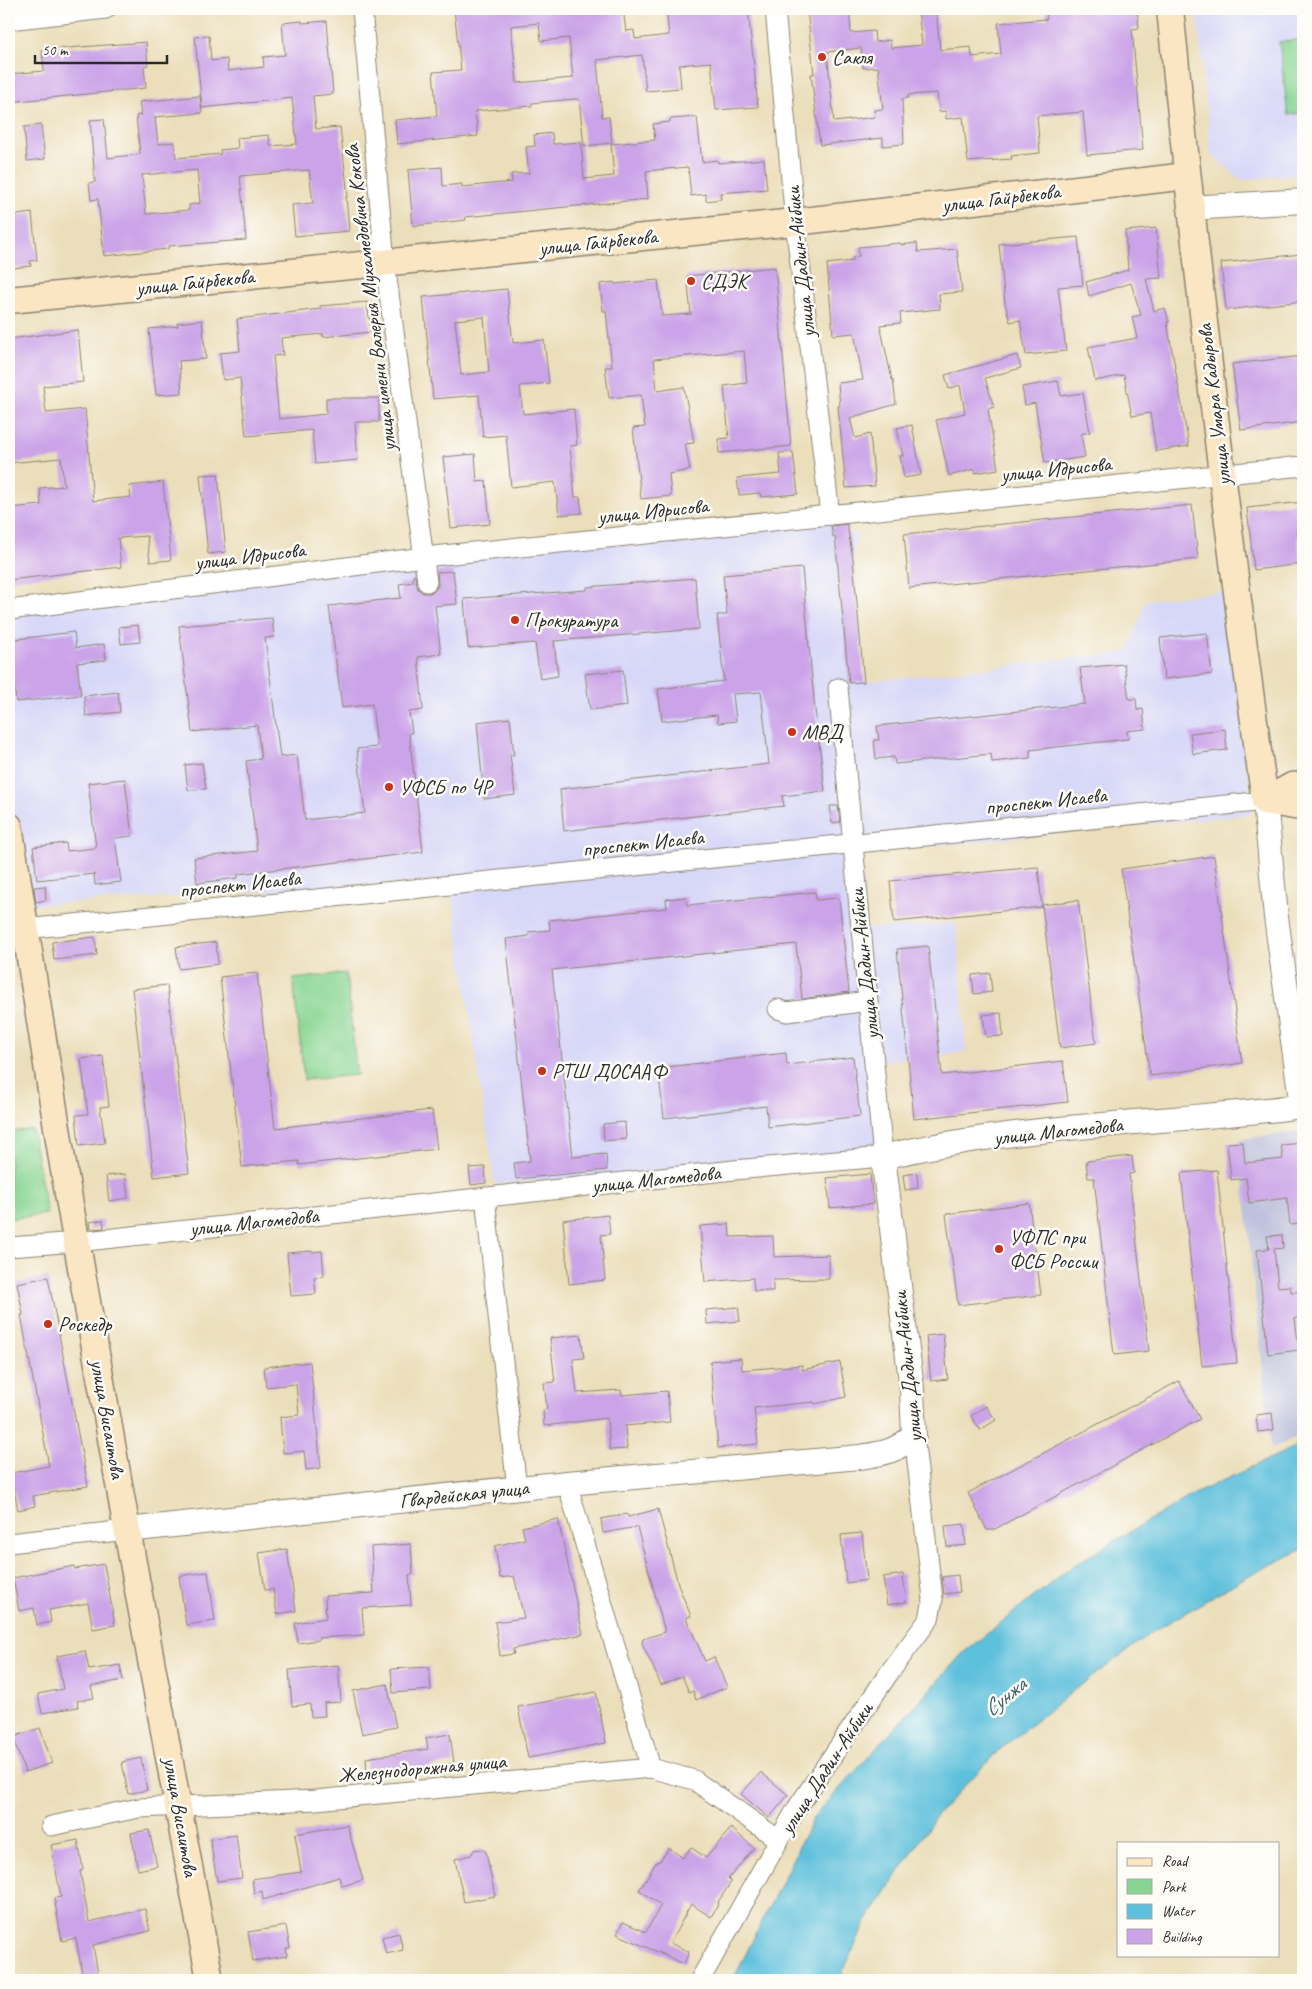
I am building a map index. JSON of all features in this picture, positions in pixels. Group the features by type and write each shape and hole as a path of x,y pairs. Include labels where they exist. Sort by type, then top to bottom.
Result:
{"main road":[{"name":"улица Умара Кадырова","path":"1170,9 1187,176 1236,594 1265,801"},
{"name":"улица Гайрбекова","path":"9,300 795,222 1187,176"},
{"path":"1265,801 1292,786 1303,785"},
{"path":"1265,801 1294,806 1303,805"},
{"name":"улица Висаитова","path":"9,826 77,1242 127,1530 210,1980"}],"street":[{"path":"9,20 106,9"},
{"name":"улица имени Валерия Мухамедовича Кокова","path":"362,9 385,263 427,582"},
{"name":"улица Дадин-Айбики","path":"774,9 795,222 830,515"},
{"path":"1191,208 1303,200"},
{"name":"улица Идрисова","path":"9,610 424,557 1303,466"},
{"name":"улица Дадин-Айбики","path":"700,1980 797,1808 929,1619 933,1599 914,1436 912,1389 883,1157 838,688"},
{"path":"1265,801 1276,917 1302,1106"},
{"name":"проспект Исаева","path":"25,929 1265,801"},
{"path":"778,1009 788,1012 868,1001"},
{"name":"улица Магомедова","path":"9,1246 77,1242 734,1170 883,1157 999,1135 1302,1106"},
{"path":"485,1197 517,1488"},
{"name":"Гвардейская улица","path":"9,1543 566,1482 860,1457 890,1452 914,1436"},
{"path":"566,1482 651,1768"},
{"name":"Железнодорожная улица","path":"51,1826 139,1808 316,1800 651,1768 694,1780 779,1840"}],"shaded area":[{"path":"1197,9 1303,9 1303,173 1241,180 1211,154"},
{"path":"845,510 849,534 858,533 853,559 865,682 1128,652 1146,600 1232,591 1252,814 860,853 867,929 956,923 966,1052 880,1061 889,1154 495,1184 450,881 12,906 9,887 9,606"},
{"path":"1303,1132 1303,1434 1271,1449 1239,1139"}],"green space":[{"path":"1303,39 1303,113 1288,115 1279,42"},
{"path":"346,973 357,1075 304,1080 293,979"},
{"path":"32,1129 47,1214 9,1219 9,1132"}],"water":[{"name":"Сунжа","path":"1303,1443 1303,1549 1246,1577 1151,1633 998,1751 936,1816 866,1922 839,1980 733,1980 813,1818 964,1652 1074,1565 1194,1494"}],"building":[{"path":"454,9 623,9 626,31 634,30 635,39 669,35 666,9 748,9 758,107 716,110 711,62 679,65 681,88 646,91 642,55 597,60 602,117 609,117 612,143 584,146 579,99 575,99 532,103 532,106 475,111 478,136 397,144 395,120 437,116 433,72 461,70","holes":["539,23 541,41 569,38 573,78 517,83 511,26"]},
{"path":"807,9 849,9 851,33 874,31 875,42 890,40 891,48 922,45 918,9 936,9 940,50 971,47 972,57 1001,54 998,23 1047,19 1046,9 1137,9 1139,28 1132,29 1143,150 1087,155 1083,112 1037,116 1040,153 1011,156 1012,159 968,162 963,117 946,119 946,111 939,112 937,93 908,95 908,98 902,99 904,144 883,146 883,138 820,145 811,74 814,74","holes":["861,48 863,68 878,67 883,109 874,110 875,117 834,122 827,52"]},
{"path":"327,21 333,94 313,96 316,129 340,127 348,196 346,196 349,231 295,236 292,205 313,203 309,170 240,176 246,240 168,246 168,249 104,256 98,199 91,200 89,183 95,182 90,120 104,119 108,158 140,154 136,116 141,115 139,102 200,96 202,113 155,117 158,144 174,142 176,158 221,154 220,150 238,148 237,138 269,135 270,146 297,144 292,98 202,108 195,37 209,36 211,61 227,59 228,71 264,67 263,57 285,55 282,23","holes":["197,170 200,203 189,205 189,210 146,214 142,175"]},
{"path":"146,42 148,65 144,66 146,88 9,102 9,74 44,71 42,50"},
{"path":"697,117 702,162 717,160 718,163 764,159 767,189 720,193 721,199 706,201 706,194 691,196 688,167 646,171 648,199 465,217 466,220 413,226 408,170 442,167 443,186 462,184 462,187 512,182 511,174 529,173 526,147 535,146 534,135 552,133 553,144 581,142 584,179 614,176 611,144 655,140 653,124 670,122 670,119"},
{"path":"41,125 45,159 27,161 24,127"},
{"path":"32,213 37,260 30,261 31,266 12,268 11,263 9,263 9,216"},
{"path":"1156,228 1161,278 1146,279 1154,311 1165,308 1169,322 1167,322 1189,446 1156,451 1150,413 1132,416 1124,375 1095,381 1088,347 1137,338 1132,317 1141,315 1131,283 1089,296 1086,282 1128,270 1125,231"},
{"path":"1078,237 1083,285 1058,287 1066,351 1026,355 1020,320 1010,322 1005,303 999,244"},
{"path":"901,243 901,245 917,243 918,252 957,249 962,292 939,294 940,309 900,313 901,323 880,325 893,380 896,404 850,418 855,438 870,434 875,486 846,488 838,406 840,406 838,383 863,380 854,333 833,335 827,264 853,261 853,257 859,256 858,247"},
{"path":"1301,254 1303,301 1226,310 1221,263"},
{"path":"775,267 791,446 719,453 718,439 729,438 724,386 747,383 744,351 654,359 657,391 684,387 694,443 685,444 690,470 669,474 671,496 641,499 633,428 645,427 641,395 609,398 605,367 612,367 606,311 603,311 600,284 658,280 662,316 691,314 687,276"},
{"path":"507,289 513,343 544,340 549,383 520,386 523,414 574,409 577,445 570,446 575,497 580,497 582,513 559,515 555,482 511,487 506,435 483,437 479,395 433,399 423,297","holes":["484,317 489,372 461,375 455,320"]},
{"path":"367,302 371,332 323,337 323,334 281,338 283,355 273,356 279,419 326,414 326,398 379,398 379,422 355,422 358,460 315,464 312,430 246,436 240,378 223,380 220,353 240,351 237,319 320,309 320,306"},
{"path":"202,320 206,359 179,361 182,393 156,395 149,329 178,326 177,323"},
{"path":"78,330 83,382 43,386 46,413 85,409 93,501 131,497 129,486 163,482 171,560 150,562 147,536 118,538 121,567 9,580 9,508 41,505 40,488 64,486 61,458 9,463 9,339"},
{"path":"1017,355 1021,368 985,378 994,407 988,409 998,469 975,473 975,469 949,476 936,420 965,413 960,385 949,389 945,375"},
{"path":"1303,356 1303,422 1241,430 1232,364"},
{"path":"1058,381 1061,396 1083,393 1090,432 1081,434 1085,457 1045,463 1035,403 1025,405 1022,387"},
{"path":"912,425 921,475 904,478 900,456 903,456 897,428"},
{"path":"793,452 798,494 761,497 760,493 739,495 737,478 781,474 779,453"},
{"path":"475,454 477,482 486,481 490,524 451,528 443,457"},
{"path":"218,474 226,552 208,554 200,475"},
{"path":"1303,502 1303,530 1297,531 1301,564 1254,570 1247,508"},
{"path":"1192,505 1198,559 909,588 904,534"},
{"path":"847,524 853,559 864,682 849,683 835,536 833,537 831,526"},
{"path":"802,568 814,701 825,791 782,796 784,806 564,831 560,789 769,764 761,692 733,694 736,721 718,723 717,715 662,721 658,689 724,681 717,615 727,615 723,575"},
{"path":"453,571 457,604 435,606 441,654 418,657 423,710 409,712 412,733 409,733 423,852 238,874 238,878 197,883 194,858 257,851 246,761 261,759 257,725 192,732 179,626 272,618 274,637 265,638 280,757 297,755 305,820 365,813 357,749 377,747 372,704 342,708 329,606 401,598 399,584 413,582 413,575 415,575 418,589 423,593 429,593 438,586 437,572"},
{"path":"695,578 699,629 554,641 558,676 540,679 535,643 468,648 464,599 587,590 587,587"},
{"path":"138,625 140,642 121,644 119,627"},
{"path":"74,632 76,648 104,644 106,660 77,663 81,695 16,702 9,640"},
{"path":"1207,633 1212,674 1164,679 1160,638"},
{"path":"1124,664 1129,699 1136,699 1137,710 1143,709 1145,729 1127,731 1128,739 1030,750 1030,758 992,762 991,754 895,764 894,757 876,759 874,740 879,740 877,726 1085,704 1080,668"},
{"path":"623,670 627,706 590,710 585,674"},
{"path":"118,692 120,712 86,716 84,696"},
{"path":"510,718 514,755 510,755 515,795 484,799 477,722"},
{"path":"1225,729 1227,750 1193,754 1190,733"},
{"path":"202,763 206,789 188,790 185,765"},
{"path":"125,779 132,836 115,838 121,882 95,885 94,874 37,880 33,847 66,843 67,851 96,848 88,783"},
{"path":"830,806 838,806 840,822 832,823"},
{"path":"1214,856 1242,1063 1150,1076 1121,869"},
{"path":"1038,867 1042,907 894,922 890,881"},
{"path":"45,886 46,900 36,902 34,887"},
{"name":"РТШ ДОСААФ","path":"815,892 816,900 839,898 849,992 802,999 796,944 552,970 573,1157 606,1154 607,1170 516,1179 514,1163 530,1161 506,939 529,936 529,932 550,930 549,920 667,908 666,899 686,897 687,905"},
{"path":"1078,900 1096,1043 1060,1048 1042,905"},
{"path":"95,937 97,955 54,960 52,942"},
{"path":"216,942 218,964 179,969 176,947"},
{"path":"928,946 942,1075 1063,1061 1068,1102 914,1119 897,949"},
{"path":"257,973 275,1128 432,1110 437,1149 299,1165 299,1161 242,1167 220,977"},
{"path":"990,973 992,992 974,994 972,975"},
{"path":"167,985 189,1173 154,1177 132,989"},
{"path":"1001,1013 1003,1036 986,1037 983,1015"},
{"path":"786,1053 787,1065 853,1057 860,1116 768,1127 766,1106 664,1118 658,1068"},
{"path":"103,1056 109,1106 100,1107 105,1143 79,1146 76,1115 88,1114 81,1059"},
{"path":"625,1122 626,1139 604,1141 603,1124"},
{"path":"1243,1142 1245,1163 1283,1159 1281,1145 1303,1143 1303,1224 1290,1225 1287,1198 1249,1203 1246,1178 1231,1180 1227,1143"},
{"path":"1132,1156 1134,1173 1129,1174 1149,1351 1114,1355 1094,1178 1088,1178 1086,1161"},
{"path":"485,1167 486,1183 471,1185 469,1168"},
{"path":"1217,1170 1237,1363 1202,1366 1181,1173"},
{"path":"917,1173 918,1188 905,1190 903,1175"},
{"path":"125,1174 128,1198 109,1201 106,1176"},
{"path":"870,1174 873,1204 830,1208 827,1178"},
{"path":"1029,1203 1041,1295 958,1305 946,1214"},
{"path":"608,1215 610,1234 601,1235 605,1280 569,1284 563,1220"},
{"path":"103,1220 104,1228 90,1229 89,1222"},
{"path":"729,1224 730,1237 773,1236 774,1257 829,1255 829,1279 773,1280 773,1291 754,1291 753,1278 705,1282 700,1226"},
{"path":"1282,1235 1283,1248 1274,1249 1278,1287 1290,1286 1291,1292 1301,1291 1303,1318 1295,1318 1299,1350 1268,1354 1257,1250 1269,1249 1267,1236"},
{"path":"322,1251 324,1276 314,1277 316,1294 291,1296 287,1253"},
{"path":"48,1277 88,1486 33,1496 35,1506 18,1510 11,1473 49,1466 21,1315 23,1315 17,1283"},
{"path":"738,1307 740,1321 707,1324 706,1310"},
{"path":"943,1334 948,1379 931,1381 926,1336"},
{"path":"581,1335 584,1358 573,1359 577,1393 621,1390 622,1395 667,1391 670,1422 625,1426 627,1449 610,1450 607,1418 544,1426 543,1410 547,1409 544,1383 555,1382 550,1338"},
{"path":"741,1358 742,1370 802,1365 802,1370 840,1362 846,1397 815,1404 814,1402 754,1408 758,1444 718,1448 710,1361"},
{"path":"310,1362 321,1468 306,1470 304,1451 283,1453 280,1417 299,1415 296,1384 266,1387 264,1367"},
{"path":"1179,1381 1200,1419 993,1530 987,1530 968,1493"},
{"path":"986,1406 996,1420 980,1430 971,1416"},
{"path":"1272,1413 1274,1430 1258,1432 1256,1415"},
{"path":"658,1509 679,1587 691,1616 686,1618 705,1661 714,1657 727,1687 696,1700 693,1691 689,1692 682,1676 661,1685 642,1643 643,1639 665,1632 637,1527 603,1533 601,1519 627,1514 628,1517"},
{"path":"558,1519 583,1634 513,1649 514,1654 500,1656 495,1622 524,1618 514,1576 500,1578 495,1546 525,1539 522,1527"},
{"path":"964,1524 966,1545 947,1547 945,1526"},
{"path":"862,1533 867,1580 846,1583 841,1535"},
{"path":"411,1544 413,1574 409,1575 411,1605 362,1608 364,1635 318,1638 319,1640 298,1643 295,1623 326,1618 325,1596 374,1593 371,1547"},
{"path":"287,1549 296,1611 277,1614 273,1589 265,1590 259,1553"},
{"path":"104,1564 115,1625 93,1629 88,1603 49,1610 51,1622 37,1625 34,1608 19,1611 13,1578 74,1566 75,1569"},
{"path":"208,1572 215,1621 186,1625 179,1576"},
{"path":"903,1574 906,1602 887,1605 883,1577"},
{"path":"958,1575 960,1592 944,1594 942,1577"},
{"path":"85,1651 89,1670 120,1665 123,1680 91,1686 94,1698 77,1701 78,1707 42,1713 38,1694 63,1689 57,1656"},
{"path":"338,1665 341,1702 324,1703 325,1716 311,1717 310,1704 292,1706 289,1670"},
{"path":"429,1667 431,1690 393,1693 391,1669"},
{"path":"387,1684 396,1727 362,1734 353,1691"},
{"path":"596,1692 606,1743 528,1758 518,1707"},
{"path":"40,1728 52,1763 25,1772 13,1737"},
{"path":"450,1734 454,1763 367,1777 366,1758 428,1749 426,1738"},
{"path":"141,1758 147,1790 128,1794 122,1762"},
{"path":"761,1772 788,1795 769,1818 741,1794"},
{"path":"347,1825 363,1880 342,1886 339,1877 263,1900 262,1891 254,1893 252,1879 301,1872 295,1834"},
{"path":"731,1828 754,1848 728,1879 731,1882 711,1917 691,1904 670,1943 689,1952 684,1964 617,1934 623,1922 646,1932 661,1905 639,1890 657,1861 659,1862 669,1848 683,1858 691,1847 706,1858"},
{"path":"149,1830 157,1866 138,1870 131,1833"},
{"path":"236,1835 242,1878 217,1881 210,1839"},
{"path":"78,1840 83,1870 80,1871 89,1922 145,1909 150,1931 93,1945 99,1980 83,1980 76,1938 62,1941 54,1898 61,1897 51,1845"},
{"path":"482,1849 486,1852 495,1896 464,1902 455,1859 471,1855 474,1850"},
{"path":"286,1926 290,1948 286,1948 287,1956 253,1961 248,1932"},
{"path":"399,1933 403,1950 386,1954 382,1937"}],"place":[{"name":"Сакля","path":"822,57"},
{"name":"СДЭК","path":"691,281"},
{"name":"Прокуратура","path":"515,620"},
{"name":"МВД","path":"792,732"},
{"name":"УФСБ по ЧР","path":"389,787"},
{"name":"РТШ ДОСААФ","path":"542,1071"},
{"name":"УФПС при ФСБ России","path":"999,1249"},
{"name":"Роскедр","path":"48,1324"}]}
